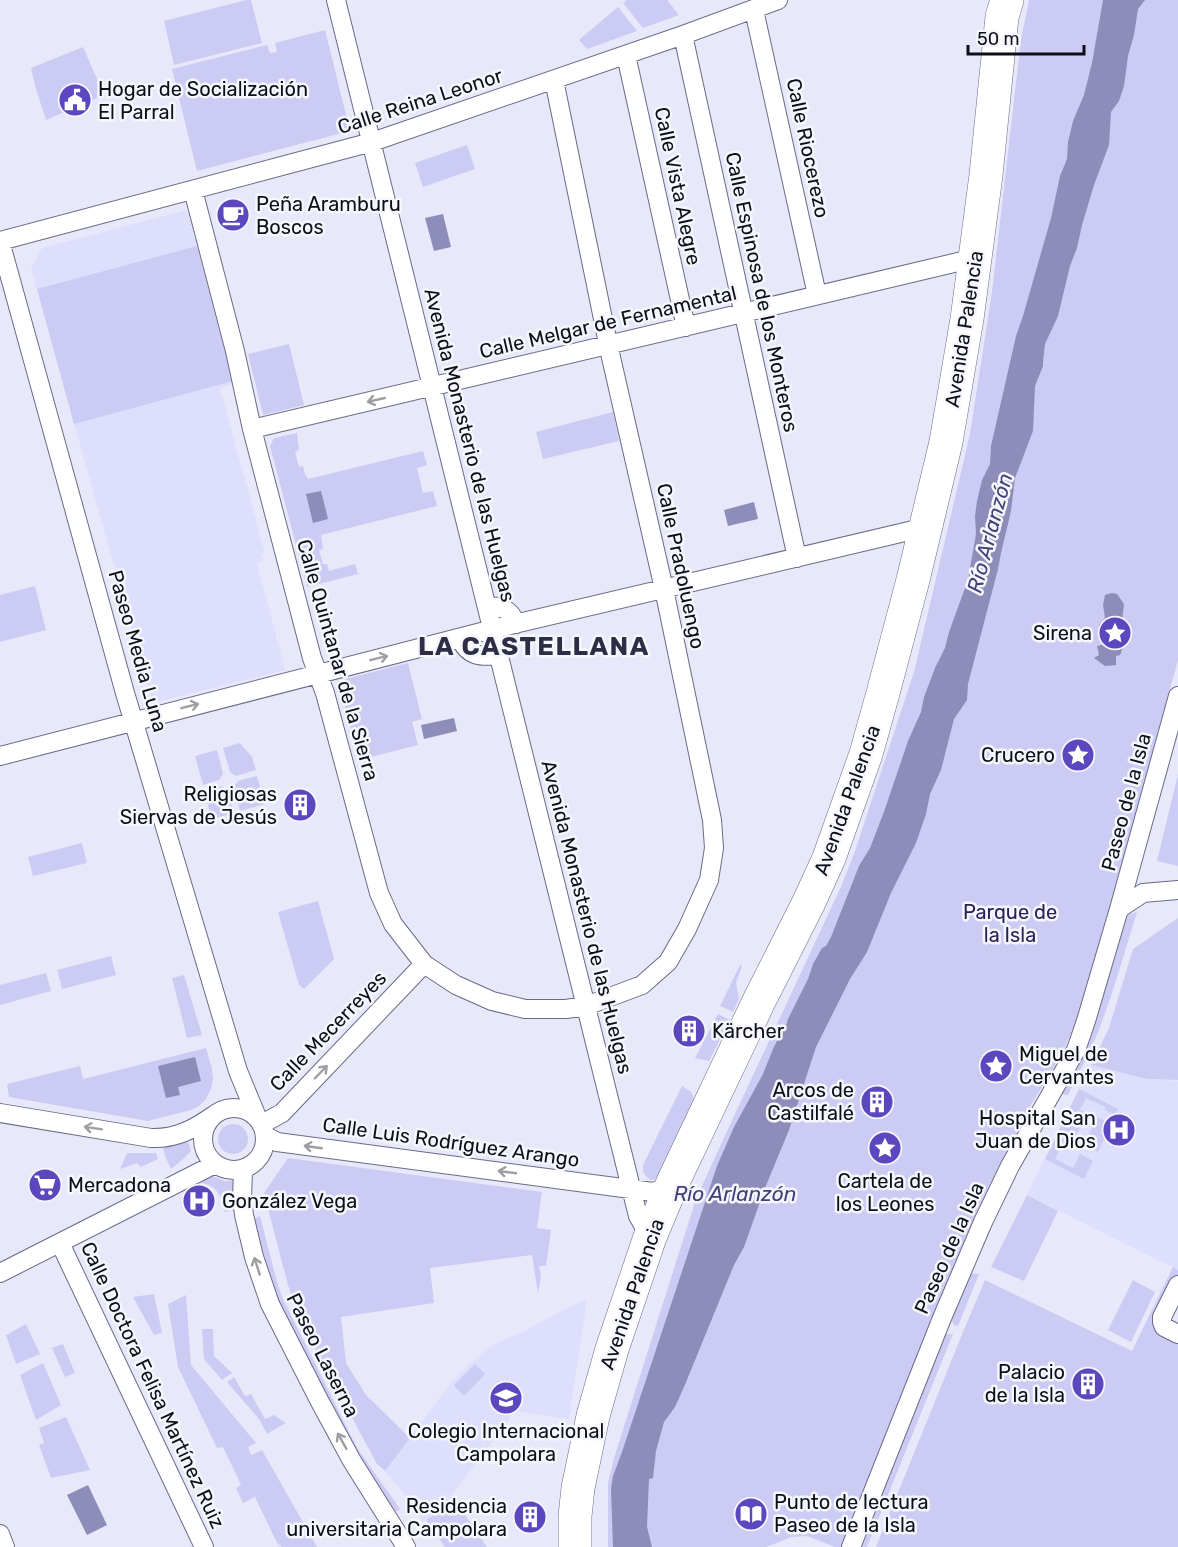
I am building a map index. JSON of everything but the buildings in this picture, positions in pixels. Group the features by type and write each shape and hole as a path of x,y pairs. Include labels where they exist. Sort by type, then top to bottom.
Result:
{"highway":[{"name":"Avenida Palencia","path":"575,1547 578,1488 593,1416 648,1224 673,1182 809,902 829,858 866,754 913,580 946,442 986,175 1003,6"}],"street":[{"name":"Avenida Monasterio de las Huelgas","path":"336,0 631,1189 648,1224"},
{"name":"Calle Reina Leonor","path":"0,241 372,142 684,35 778,0"},
{"name":"Calle Riocerezo","path":"754,10 817,295"},
{"name":"Calle Espinosa de los Monteros","path":"684,35 797,558"},
{"name":"Calle Vista Alegre","path":"626,55 686,327"},
{"name":"Calle Pradoluengo","path":"554,80 608,345 664,589 712,820 714,848 709,880 687,929 668,962 642,985 586,1006"},
{"name":"Calle Quintanar de la Sierra","path":"193,190 312,658 325,693 379,893 393,924 423,964 456,985 492,1001 525,1009 566,1009 586,1006"},
{"name":"Paseo Media Luna","path":"0,241 134,720 238,1071 262,1126"},
{"name":"Calle Melgar de Fernamental","path":"252,429 975,258"},
{"path":"0,756 493,629 926,527"},
{"path":"487,607 507,609 516,624"},
{"path":"460,638 469,651 482,656 499,655"},
{"name":"Paseo de la Isla","path":"850,1547 983,1221 1010,1166 1076,1050 1119,909 1178,696"},
{"path":"1127,881 1143,893"},
{"path":"1119,909 1143,893 1178,890"},
{"name":"Calle Mecerreyes","path":"262,1126 282,1113 423,964"},
{"path":"0,1113 161,1138 194,1128 221,1111 239,1108 249,1111 262,1126 265,1146 256,1162 243,1169 227,1170 214,1164 208,1157 202,1139 208,1121 221,1111 238,1071"},
{"name":"Calle Luis Rodríguez Arango","path":"262,1126 277,1142 653,1192 666,1188 673,1182"},
{"path":"174,1185 204,1148"},
{"path":"0,1274 214,1164"},
{"name":"Paseo Laserna","path":"243,1169 244,1215 254,1257 270,1304 397,1544"},
{"name":"Calle Doctora Felisa Martínez Ruiz","path":"60,1243 204,1547"},
{"path":"1178,1285 1162,1317 1162,1322 1164,1327 1178,1334"},
{"path":"0,1534 5,1547"}],"shaded area":[{"path":"187,210 233,384 220,388 265,553 261,554 263,561 257,563 285,670 152,703 31,268 42,248"},
{"name":"Hospital San Juan de Dios","path":"1091,1065 1147,1079 1178,1081 1178,1270 1027,1195"},
{"name":"Colegio Internacional Campolara","path":"587,1299 569,1419 515,1411 451,1496 454,1498 423,1522 403,1492 385,1471 450,1384 480,1355 493,1345"}],"green space":[{"path":"251,0 262,43 174,65 164,21"},
{"path":"627,0 667,0 679,15 643,28 623,3"},
{"name":"Parque de la Isla","path":"1029,0 1178,0 1178,660 1096,959 1076,1022 1062,1054 1031,1105 997,1174 916,1360 842,1547 835,1547 807,1536 792,1537 766,1547 608,1547 608,1483 614,1458 696,1199 840,889 854,854 914,672 970,434 992,292 1021,39"},
{"path":"618,7 637,31 587,49 579,40"},
{"path":"325,30 350,131 197,171 172,69 267,45 270,53 277,52 275,43"},
{"path":"83,47 102,94 46,120 31,68"},
{"path":"467,145 475,169 423,187 415,163"},
{"path":"197,246 233,381 74,424 37,289"},
{"path":"289,344 304,405 263,415 248,354"},
{"path":"613,412 619,441 543,459 536,432"},
{"path":"297,433 299,450 295,452 299,467 303,466 308,479 423,451 427,465 417,468 423,493 433,491 437,506 321,535 323,549 319,550 323,564 327,564 329,571 355,564 358,574 307,587 270,446 274,438"},
{"path":"35,586 46,630 0,642 0,595"},
{"path":"408,663 422,719 412,722 418,745 359,760 340,688 345,679"},
{"path":"240,743 252,757 256,770 236,776 230,772 223,748"},
{"path":"217,750 223,774 219,780 203,785 195,756"},
{"path":"1178,774 1178,866 1157,861"},
{"path":"257,776 265,804 240,811 234,787 238,781"},
{"path":"221,786 227,789 234,813 212,819 204,791"},
{"path":"82,843 87,863 33,876 28,857"},
{"path":"318,901 334,959 304,989 299,985 278,912"},
{"path":"1137,912 1095,1038 1068,1095 1059,1094 1094,1025 1125,916"},
{"path":"1178,918 1178,1080 1147,1079 1091,1065 1109,1028 1133,949"},
{"path":"111,956 116,975 62,989 57,970"},
{"path":"740,965 742,966 736,983 739,999 733,1012 720,1006"},
{"path":"46,973 51,991 0,1005 0,985"},
{"path":"184,975 202,1035 187,1038 172,978"},
{"path":"718,1014 730,1020 709,1061 695,1058"},
{"path":"206,1048 213,1080 206,1099 191,1110 148,1121 9,1097 7,1084 80,1066 83,1079"},
{"path":"682,1086 691,1092 695,1101 657,1179 651,1180 644,1174 643,1165"},
{"path":"1079,1089 1118,1109 1115,1115 1105,1110 1106,1107 1086,1098 1080,1110 1087,1113 1074,1140 1066,1137 1055,1159 1073,1168 1080,1154 1093,1161 1084,1179 1045,1159"},
{"path":"1097,1117 1111,1124 1098,1152 1084,1145"},
{"path":"233,1124 244,1128 248,1139 244,1150 233,1154 222,1150 218,1139 222,1128"},
{"path":"162,1142 189,1143 191,1151 171,1169"},
{"path":"127,1153 156,1153 158,1159 141,1167 137,1163 120,1169"},
{"path":"288,1158 542,1192 537,1228 551,1230 546,1266 539,1266 541,1277 538,1293 532,1255 430,1268 434,1303 341,1317 346,1363 366,1395 410,1438 385,1471 377,1464 321,1360 288,1285 264,1193"},
{"path":"210,1175 225,1181 234,1180 234,1210 225,1212 217,1191 198,1182"},
{"path":"1027,1195 1058,1211 1024,1281 991,1267"},
{"path":"260,1216 282,1297 357,1448 400,1509 392,1514 364,1468 278,1301 252,1219"},
{"path":"1173,1267 1178,1270 1178,1280 1155,1322 1178,1341 1178,1547 876,1547 985,1280 1132,1351"},
{"path":"970,1273 979,1274 958,1326 954,1325 951,1319"},
{"path":"1133,1280 1155,1292 1131,1342 1108,1330"},
{"path":"154,1294 162,1333 154,1335 133,1297"},
{"path":"186,1295 191,1365 256,1443 248,1447 251,1455 262,1450 317,1547 282,1547 277,1543 255,1497 243,1503 236,1488 241,1485 223,1447 217,1448 178,1367 168,1304"},
{"path":"26,1324 40,1354 16,1364 6,1335"},
{"path":"202,1329 213,1329 214,1356 232,1373 222,1380 204,1359"},
{"path":"953,1334 867,1547 859,1547 944,1336"},
{"path":"63,1344 75,1373 65,1377 52,1348"},
{"path":"43,1363 61,1405 36,1420 20,1375"},
{"path":"475,1364 485,1374 464,1396 454,1385"},
{"path":"234,1377 245,1396 251,1394 265,1419 274,1415 286,1423 267,1434 259,1419 227,1382"},
{"path":"66,1417 90,1470 51,1478 39,1445 44,1443 39,1428"},
{"path":"455,1500 487,1547 445,1547 426,1520"}],"water":[{"name":"Río Arlanzón","path":"1103,0 1145,0 1138,9 1124,86 1119,101 1111,112 1109,145 1082,225 1058,316 1045,344 1043,366 1035,386 1033,431 1015,478 1011,511 968,684 967,700 954,719 941,770 930,794 916,843 891,893 867,952 850,979 816,1047 789,1130 744,1247 734,1265 675,1407 664,1422 656,1451 653,1478 649,1479 647,1527 652,1547 613,1547 611,1489 613,1476 717,1166 734,1127 785,1029 813,964 831,937 859,866 870,848 968,580 976,534 977,501 982,480 990,464 991,446 1016,336 1051,218 1060,176 1067,159 1073,121 1084,95"},
{"path":"443,214 451,247 434,251 425,218"},
{"path":"321,491 328,519 313,523 306,494"},
{"path":"754,502 758,519 728,526 724,510"},
{"path":"1117,594 1124,604 1122,622 1129,632 1130,642 1123,647 1120,655 1116,656 1116,665 1105,666 1094,658 1099,655 1097,646 1105,644 1099,638 1099,625 1105,618 1103,605 1105,595"},
{"path":"454,718 457,731 424,739 421,725"},
{"path":"195,1057 201,1081 178,1087 180,1095 166,1098 158,1066"},
{"path":"88,1485 107,1525 87,1535 67,1495"}],"place":[{"name":"Hogar de Socialización El Parral","path":"75,100"},
{"name":"Peña Aramburu Boscos","path":"233,215"},
{"name":"Sirena","path":"1115,633"},
{"name":"Crucero","path":"1078,755"},
{"name":"Religiosas Siervas de Jesús","path":"300,805"},
{"name":"Kärcher","path":"689,1031"},
{"name":"Miguel de Cervantes","path":"996,1066"},
{"name":"Arcos de Castilfalé","path":"877,1102"},
{"name":"Hospital San Juan de Dios","path":"1119,1130"},
{"name":"Cartela de los Leones","path":"885,1148"},
{"name":"Mercadona","path":"45,1185"},
{"name":"González Vega","path":"199,1201"},
{"name":"Palacio de la Isla","path":"1088,1384"},
{"name":"Colegio Internacional Campolara","path":"506,1398"},
{"name":"Punto de lectura Paseo de la Isla","path":"751,1514"},
{"name":"Residencia universitaria Campolara","path":"530,1517"}],"district":[{"name":"LA CASTELLANA","path":"534,646"}]}
